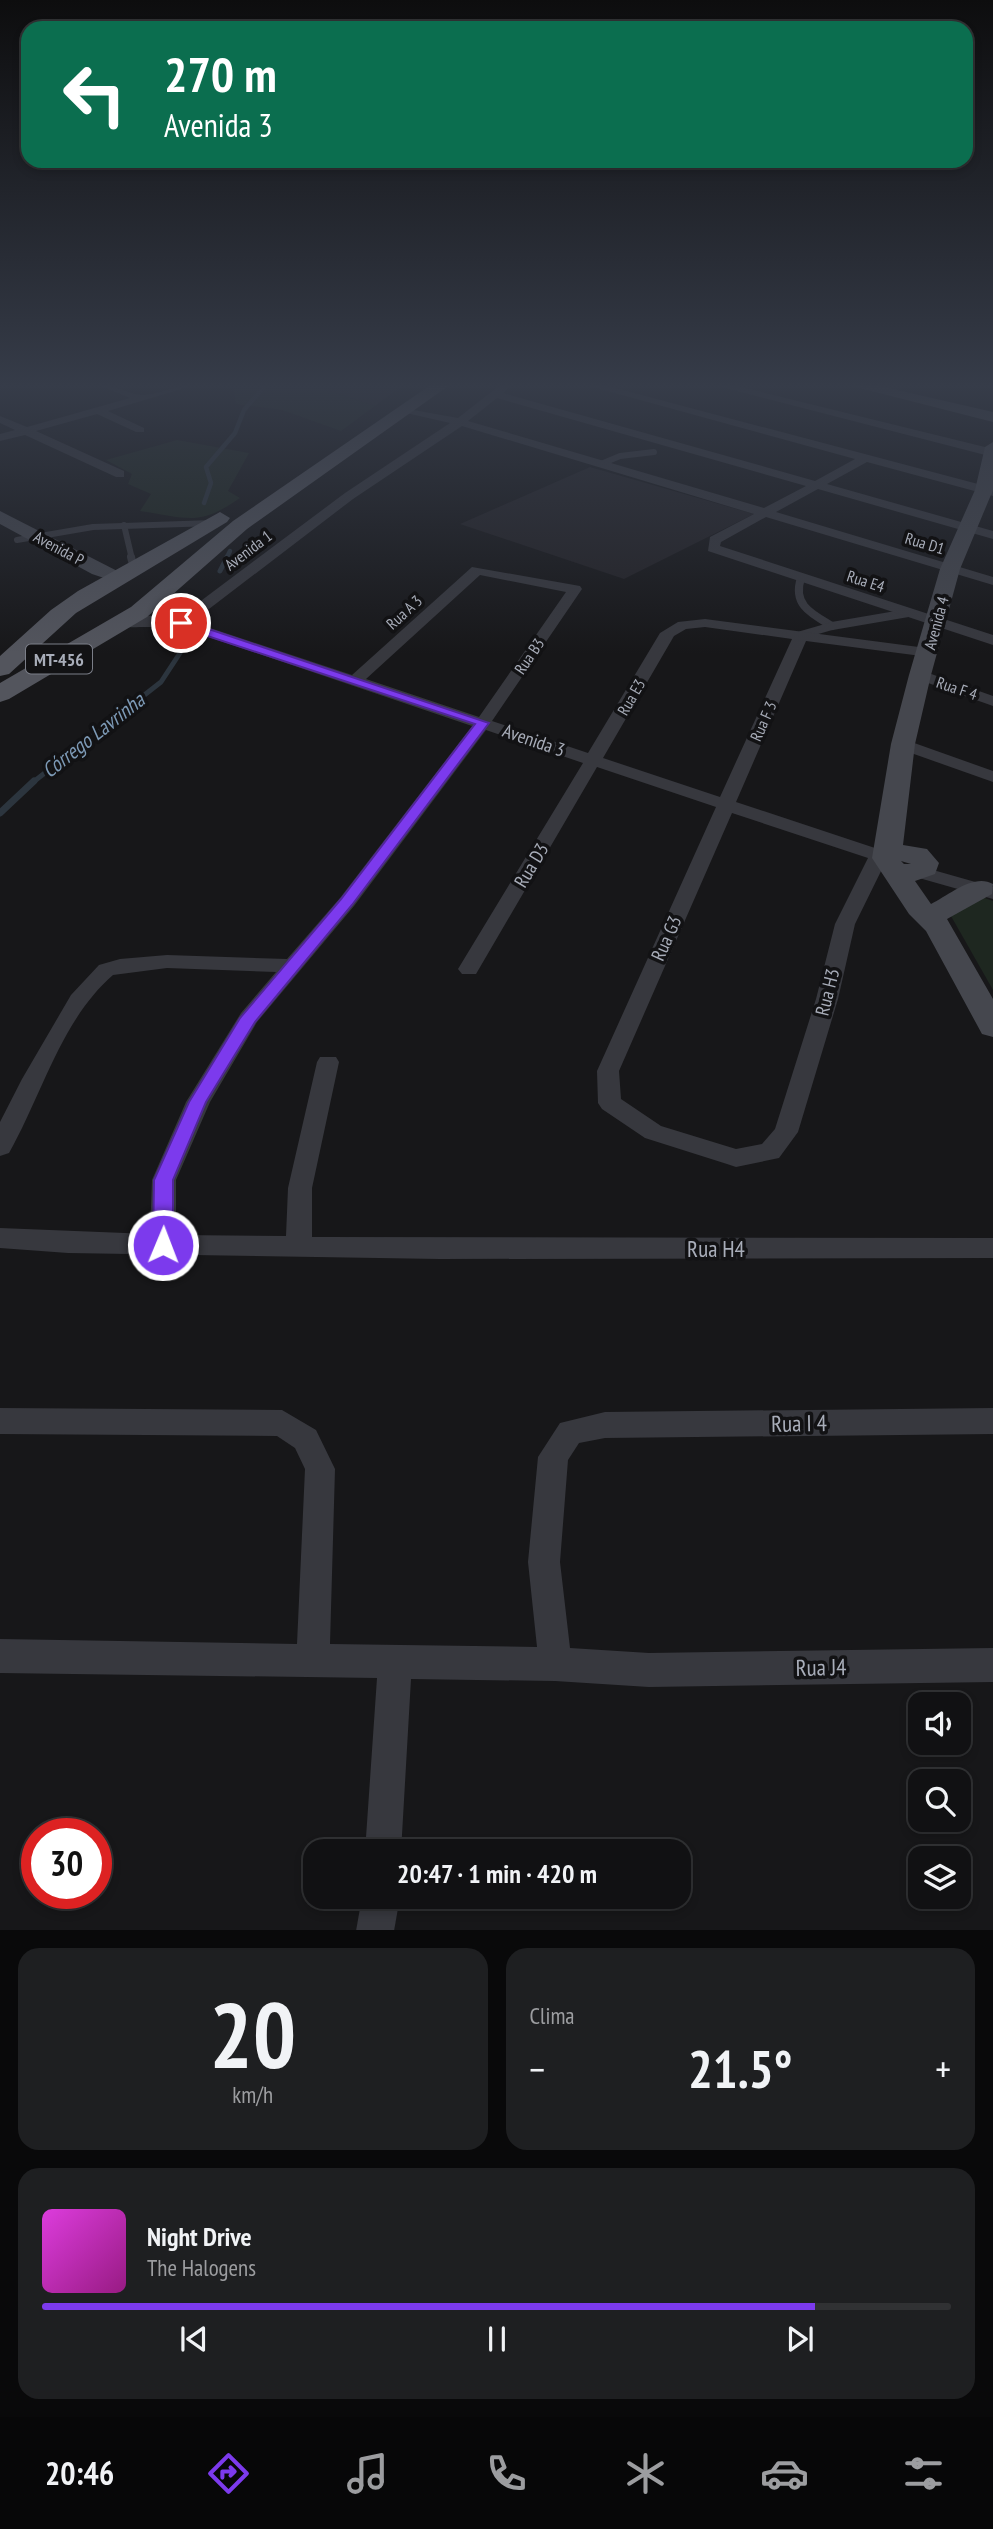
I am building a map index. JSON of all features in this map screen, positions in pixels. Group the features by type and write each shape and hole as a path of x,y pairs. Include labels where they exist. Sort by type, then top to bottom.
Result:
{"main road":[{"name":"MT-456","path":"0,669 66,610 213,523 286,474"},
{"name":"MT-456","path":"0,694 118,625 158,597 240,525 314,474"},
{"path":"118,578 149,580 158,597"},
{"path":"66,610 70,621 79,624 118,625"}],"street":[{"name":"Avenida 1","path":"181,623 382,474"},
{"name":"Rua D1","path":"634,474 993,582"},
{"path":"775,474 993,535"},
{"path":"767,514 838,474"},
{"path":"925,474 988,491"},
{"name":"Avenida 4","path":"988,491 950,569 903,744 893,804 903,863 993,1027"},
{"name":"Rua E4","path":"767,514 715,541 713,548 993,640"},
{"name":"Avenida P","path":"0,517 17,535 85,576 118,578"},
{"name":"Rua A 3","path":"355,681 477,569 575,589"},
{"name":"Rua B3","path":"163,1245 164,1180 198,1102 249,1018 346,902 483,723 575,589"},
{"path":"158,597 181,623"},
{"path":"118,625 152,620 181,623"},
{"name":"Avenida 3","path":"181,623 724,806 982,889"},
{"name":"Rua E3","path":"593,761 668,632 683,625 705,623 801,635"},
{"path":"801,635 929,652"},
{"name":"Rua F 3","path":"724,806 801,635"},
{"name":"Rua F 4","path":"920,675 993,701"},
{"path":"903,744 993,777"},
{"name":"Rua D3","path":"469,969 593,761"},
{"name":"Rua G3","path":"724,806 608,1071 610,1103 653,1132 736,1158 770,1152 786,1132"},
{"name":"Rua H3","path":"786,1132 827,999 845,924 903,863"},
{"path":"936,921 982,889"},
{"path":"0,1147 25,1095 88,983 107,968 138,961 292,966"},
{"path":"299,1246 300,1188 328,1062"},
{"name":"Rua H4","path":"0,1238 163,1245 440,1249 993,1248"},
{"path":"0,1421 282,1423 306,1439 320,1469 313,1660"},
{"name":"Rua I 4","path":"555,1664 544,1562 553,1457 570,1432 605,1425 993,1421"},
{"name":"Rua J4","path":"0,1656 555,1664 649,1670 993,1665"},
{"path":"384,1839 395,1661"},
{"path":"375,1930 380,1909"}],"lane":[{"path":"17,535 124,525 213,523"},
{"path":"118,578 124,525"},
{"path":"801,579 795,591 796,600 808,612 832,626"},
{"path":"801,635 832,626 908,612"}],"shaded area":[{"path":"132,474 237,474 228,491 240,498 203,517 182,518 140,511 151,494 128,484"},
{"path":"574,474 615,474 754,514 624,579 460,524"},
{"path":"982,897 993,901 993,990 951,916"}],"waterway":[{"name":"Córrego Lavrinha","path":"204,503 211,483 208,474"},
{"name":"Córrego Lavrinha","path":"220,571 230,551"},
{"name":"Córrego Lavrinha","path":"32,783 161,682 180,653"},
{"name":"Córrego Lavrinha","path":"0,813 34,781"}],"route":[{"path":"163,1245 164,1180 198,1102 249,1018 346,902 483,723 181,623"}]}
